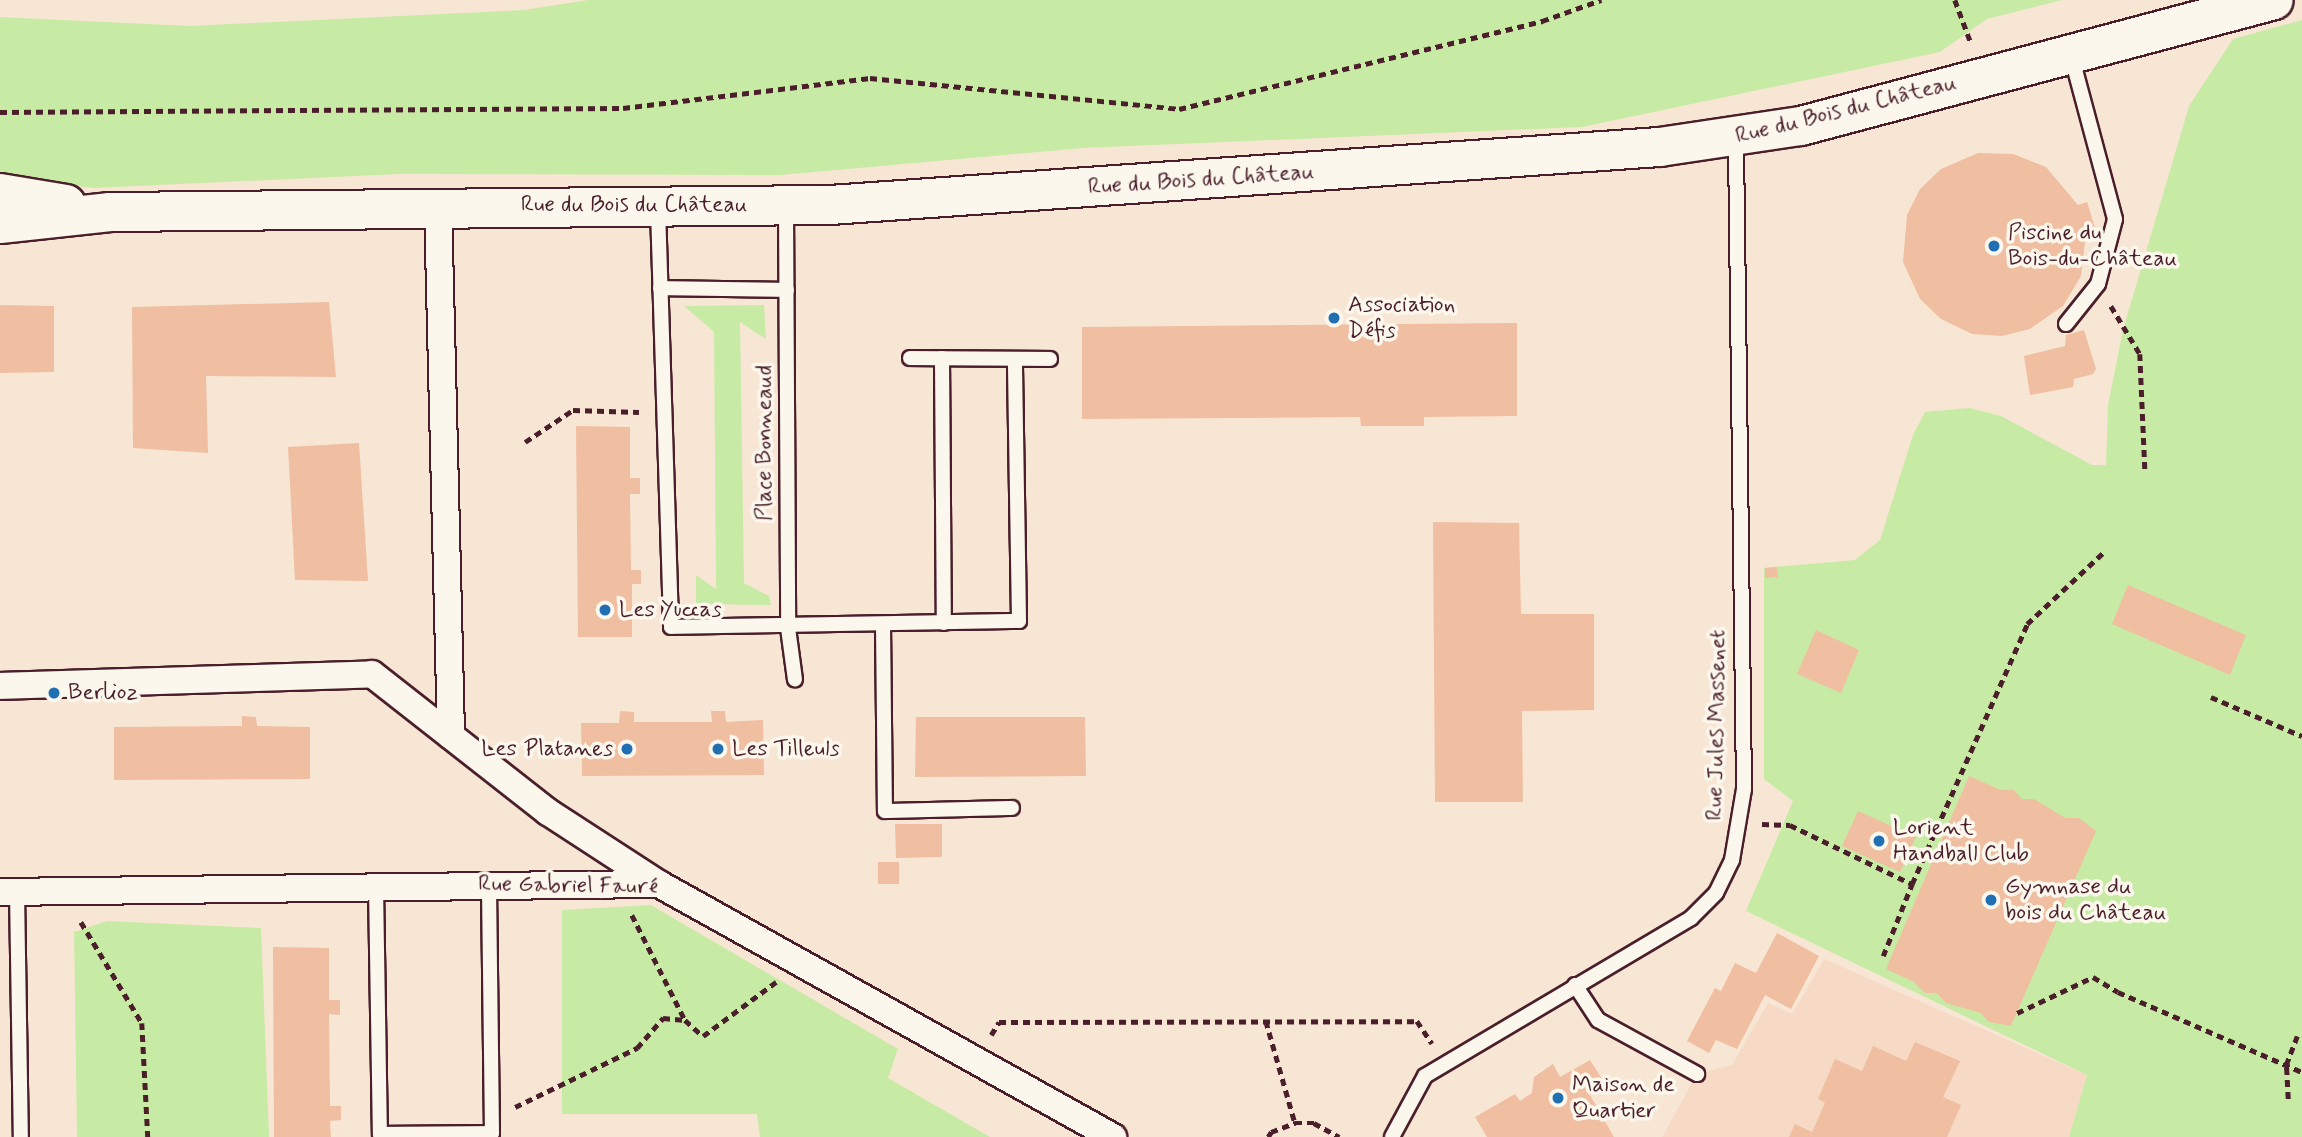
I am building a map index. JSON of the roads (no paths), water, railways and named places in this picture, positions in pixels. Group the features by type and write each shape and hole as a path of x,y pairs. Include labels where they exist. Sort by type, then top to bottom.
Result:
{"street":[{"name":"Rue du Bois du Château","path":"0,224 110,212 438,206 786,204 1282,175 1736,139 1801,126 2273,0"},
{"name":"Rue du Bois du Château","path":"0,193 110,212"},
{"path":"438,206 451,736"},
{"path":"0,686 372,674 548,812 659,884"},
{"name":"Rue Gabriel Fauré","path":"9,892 659,884 1113,1137"}],"lane":[{"path":"2067,324 2098,284 2115,219 2071,54"},
{"name":"Rue Jules Massenet","path":"1392,1137 1425,1076 1444,1061 1691,918 1708,901 1732,860 1744,789 1736,139"},
{"path":"658,204 671,627 788,628 1019,621 1015,359"},
{"name":"Place Bonneaud","path":"786,204 788,628 795,680"},
{"path":"660,288 787,290"},
{"path":"910,358 1050,359"},
{"path":"942,358 944,623"},
{"path":"883,625 885,811 1012,808"},
{"path":"376,886 380,1134 492,1133 489,884"},
{"path":"9,892 21,1137"},
{"path":"1575,985 1598,1020 1698,1074"}],"place":[{"name":"Piscine du Bois-du-Château","path":"1994,246"},
{"name":"Association Défis","path":"1334,318"},
{"name":"Les Yuccas","path":"605,610"},
{"name":"Berlioz","path":"54,693"},
{"name":"Les Platanes","path":"627,749"},
{"name":"Les Tilleuls","path":"718,749"},
{"name":"Lorient Handball Club","path":"1879,841"},
{"name":"Gymnase du bois du Château","path":"1991,900"},
{"name":"Maison de Quartier","path":"1558,1098"}]}
